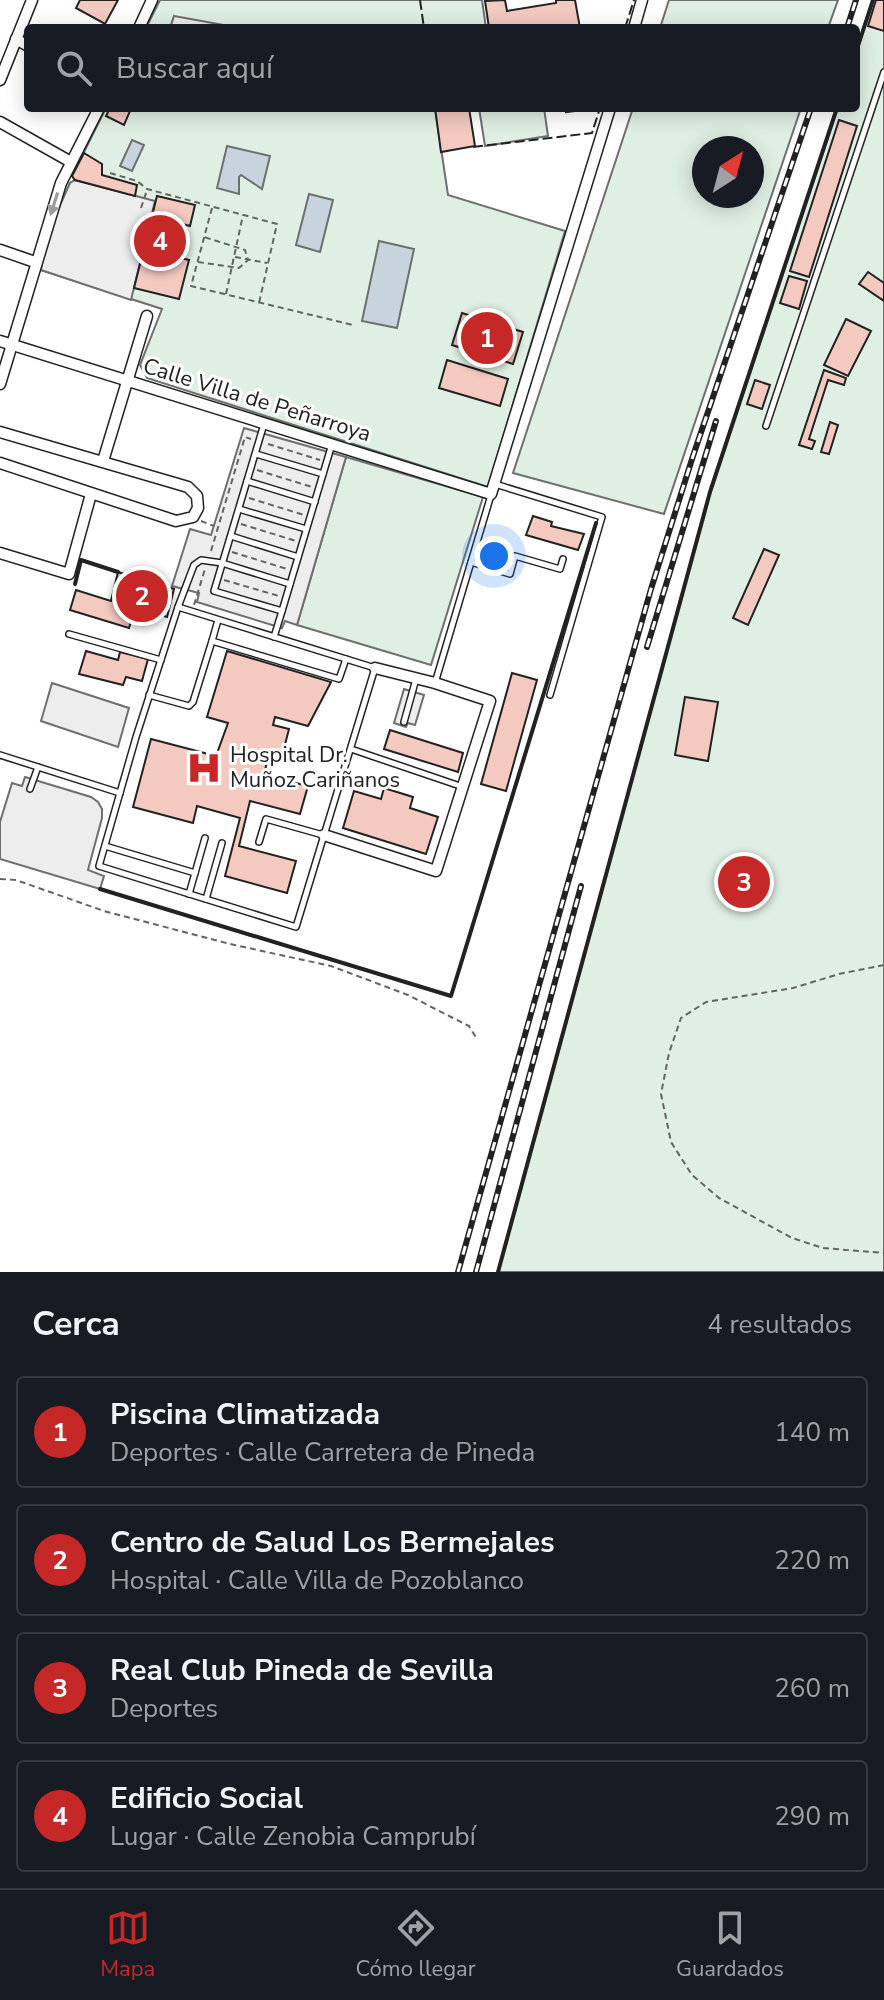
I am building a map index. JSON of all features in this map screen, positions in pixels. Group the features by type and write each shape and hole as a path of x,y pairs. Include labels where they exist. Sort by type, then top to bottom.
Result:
{"street":[{"path":"0,80 32,0"},
{"path":"141,24 152,0"},
{"path":"635,24 642,0"},
{"path":"16,39 24,44"},
{"path":"0,384 5,343 61,183 97,112"},
{"path":"494,486 609,112"},
{"path":"0,122 71,162"},
{"path":"0,250 35,262"},
{"path":"103,461 147,316"},
{"name":"Calle Villa de Peñarroya","path":"5,343 332,444 494,486"},
{"path":"0,432 188,487 197,496 198,508 193,517 176,521 0,463"},
{"path":"0,553 69,574 91,494"},
{"path":"324,835 436,871 490,701 375,668"}],"lane":[{"path":"766,426 884,72"},
{"path":"265,424 214,591 282,611"},
{"path":"274,637 332,444"},
{"path":"256,454 323,474"},
{"path":"247,481 315,502"},
{"path":"435,683 494,486 602,517 550,695"},
{"path":"239,509 306,529"},
{"path":"231,536 298,557"},
{"path":"471,562 510,574 515,556 560,569 563,559"},
{"path":"178,607 375,668 296,927 99,866 149,695 178,607 194,565 201,560 222,563 290,584"},
{"path":"149,695 189,706 193,702 218,620"},
{"path":"69,634 161,660"},
{"path":"212,641 339,679 346,659"},
{"path":"404,722 416,678"},
{"path":"351,749 463,787"},
{"path":"0,755 120,793"},
{"path":"30,789 38,767"},
{"path":"259,842 266,819 324,835"},
{"path":"189,894 205,838"},
{"path":"206,899 222,843"},
{"path":"105,846 195,873"}],"path":[{"path":"110,173 137,181 147,189 277,224 259,303"},
{"path":"141,208 147,189"},
{"path":"213,207 191,286 353,325"},
{"path":"226,296 243,215"},
{"path":"204,237 245,250 248,260"},
{"path":"234,257 267,263"},
{"path":"197,261 232,268 243,266 248,260"},
{"path":"251,468 319,489"},
{"path":"243,496 310,516"},
{"path":"235,523 302,543"},
{"path":"227,550 294,571"},
{"path":"218,578 285,598"},
{"path":"0,879 16,880 104,911 230,944 331,966 430,1006 469,1026 477,1039"},
{"path":"884,965 793,988 706,1002 681,1018 669,1053 661,1094 671,1142 692,1175 719,1198 792,1238 823,1248 884,1253"}],"green space":[{"path":"160,0 482,0 485,24 148,24"},
{"path":"669,0 838,0 829,24 661,24"},
{"path":"873,0 884,0 884,1272 498,1272 710,492 836,112 860,112 860,40"},
{"path":"104,112 436,112 448,195 565,231 488,487 147,378 140,365 162,309 41,270 70,183 75,180 72,176"},
{"path":"480,112 545,112 548,136 485,146"},
{"path":"632,112 800,112 664,514 513,473"},
{"path":"346,457 483,497 431,665 297,625"}],"shaded area":[{"path":"174,16 218,24 171,24"},
{"path":"132,140 144,145 132,171 120,166"},
{"path":"227,146 270,156 262,189 241,175 239,194 217,188"},
{"path":"75,180 155,201 131,300 41,270 57,212 70,183"},
{"path":"309,194 333,200 320,252 296,245"},
{"path":"379,241 414,249 397,328 362,321"},
{"path":"244,428 346,457 297,625 285,621 282,628 197,602 199,593 172,586 190,529 211,535"},
{"path":"52,683 129,708 118,747 41,721"},
{"path":"404,689 424,695 415,725 408,723 406,727 394,723"},
{"path":"25,777 91,797 98,802 102,818 88,870 104,876 100,889 0,859 0,822 12,783 22,786"}],"building":[{"path":"80,0 118,0 105,24 76,8"},
{"path":"505,0 507,11 556,3 556,0 575,0 579,24 488,24 485,1"},
{"path":"876,0 884,0 884,31 868,26"},
{"path":"108,112 130,112 124,125 106,116"},
{"path":"436,112 470,112 475,146 441,152"},
{"path":"839,120 857,126 809,277 790,271"},
{"path":"84,153 102,164 102,175 137,185 135,196 75,180 72,176"},
{"path":"157,196 195,205 190,226 178,223 170,255 189,260 179,299 134,288"},
{"path":"868,272 884,283 884,301 859,284"},
{"path":"789,276 807,281 799,309 780,303"},
{"path":"462,313 523,332 513,364 452,345"},
{"path":"846,319 871,331 848,376 824,365"},
{"path":"447,360 508,379 500,406 439,388"},
{"path":"824,370 846,378 844,385 828,380 809,439 815,441 812,449 799,445"},
{"path":"755,380 770,385 762,409 747,404"},
{"path":"830,422 838,425 829,454 821,452"},
{"path":"533,516 552,522 551,526 584,534 578,550 526,535"},
{"path":"764,549 779,555 748,625 733,618"},
{"path":"118,572 174,589 167,617 135,607 129,628 70,610 76,590 111,601"},
{"path":"86,651 118,660 120,652 148,659 142,681 126,677 123,685 79,674"},
{"name":"Hospital Dr. Muñoz Cariñanos","path":"227,651 331,682 308,726 275,717 273,725 289,729 281,760 268,757 264,775 308,786 300,814 250,801 239,846 296,861 287,893 225,876 240,818 197,806 193,823 133,807 151,739 216,756 228,723 207,717"},
{"path":"512,673 537,680 506,791 481,784"},
{"path":"685,697 718,702 708,761 675,755"},
{"path":"390,730 463,753 458,772 384,749"},
{"path":"384,788 413,797 410,808 438,817 426,854 343,828 354,791 381,799"}],"railway":[{"path":"848,24 856,0"},
{"path":"458,1272 651,589 810,112"},
{"path":"647,647 716,421"},
{"path":"476,1272 581,886"}],"fence":[{"path":"420,0 423,24"},
{"path":"626,24 634,0"},
{"path":"473,147 592,133 599,112"}],"wall":[{"path":"860,40 873,0"},
{"path":"498,1272 710,492 836,112"},
{"path":"100,889 451,996 596,523"},
{"path":"75,584 81,560 118,572"}],"place":[{"name":"Edificio Social","path":"160,241"},
{"name":"Piscina Climatizada","path":"487,338"},
{"name":"Centro de Salud Los Bermejales","path":"142,596"},
{"name":"Hospital Dr. Muñoz Cariñanos","path":"204,768"},
{"name":"Real Club Pineda de Sevilla","path":"744,882"}]}
